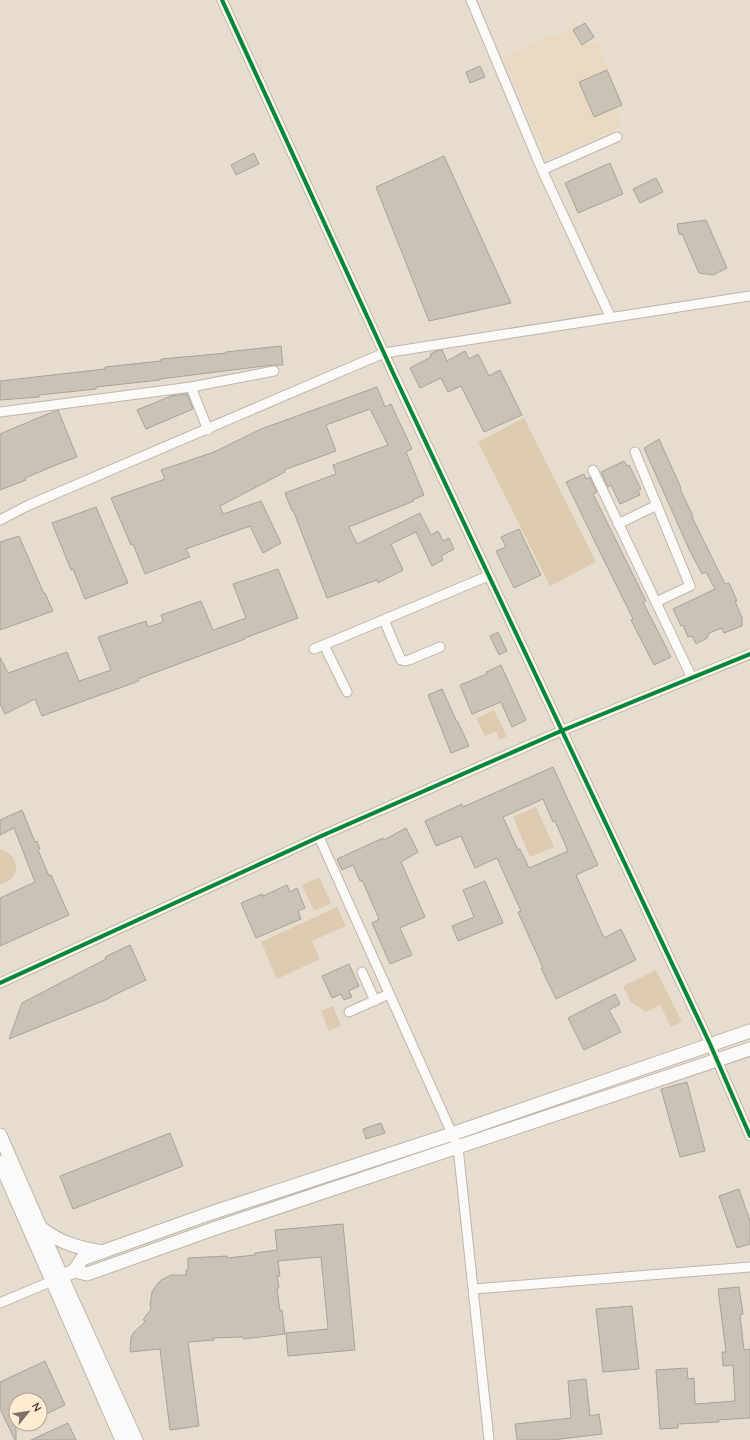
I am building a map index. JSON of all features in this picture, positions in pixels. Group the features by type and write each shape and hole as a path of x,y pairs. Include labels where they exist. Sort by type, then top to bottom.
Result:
{"street":[{"path":"222,0 488,576 710,1044 750,1136"},
{"path":"471,0 542,170 612,318"},
{"path":"542,170 617,137"},
{"path":"0,520 29,505 208,430 384,353 750,296"},
{"path":"0,412 191,388 274,371"},
{"path":"191,388 208,430"},
{"path":"635,452 690,586 656,602"},
{"path":"593,470 692,678"},
{"path":"618,524 656,505"},
{"path":"314,649 488,576"},
{"path":"384,620 401,660 409,660 440,647"},
{"path":"324,645 347,692"},
{"path":"0,983 319,837 562,731 750,654"},
{"path":"319,837 458,1146 489,1440"},
{"path":"362,972 375,1001"},
{"path":"349,1012 389,994"},
{"path":"0,1303 62,1276 82,1259 211,1214 452,1134 750,1031"},
{"path":"62,1276 87,1274 216,1228 750,1049"},
{"path":"0,1135 136,1440"},
{"path":"0,1162 62,1276 122,1440"},
{"path":"41,1227 53,1236 68,1244 104,1252"},
{"path":"474,1289 750,1267"}],"shaded area":[{"path":"578,25 587,45 597,41 617,89 608,93 622,126 547,159 503,57"},
{"path":"524,418 596,562 550,586 478,442"},
{"path":"494,710 507,736 500,740 496,731 485,736 476,719"},
{"path":"536,807 554,847 530,857 513,817"},
{"path":"0,849 12,856 16,867 12,878 7,882 0,884"},
{"path":"319,877 331,903 314,911 302,885"},
{"path":"337,907 346,926 312,941 320,959 277,979 261,942"},
{"path":"656,970 682,1022 671,1027 660,1005 646,1012 631,1002 623,986"},
{"path":"333,1006 341,1026 329,1031 321,1011"}],"building":[{"path":"585,23 594,37 582,45 573,30"},
{"path":"480,66 485,77 470,83 466,72"},
{"path":"607,70 622,105 594,117 579,82"},
{"path":"254,153 259,164 236,175 231,165"},
{"path":"444,156 511,303 429,321 376,187"},
{"path":"610,163 623,194 578,213 565,183"},
{"path":"656,178 663,192 640,203 633,189"},
{"path":"706,220 727,268 713,275 699,273 682,234 679,234 677,224"},
{"path":"281,346 283,365 96,387 96,389 39,395 39,397 0,400 0,381 105,369 105,367 161,361 161,359"},
{"path":"442,350 447,361 465,351 469,359 478,354 489,376 500,370 522,415 484,432 461,386 448,392 441,378 420,388 410,368 431,357 430,354"},
{"path":"377,387 385,407 391,404 412,449 406,452 424,495 413,500 414,501 349,527 357,544 420,513 431,535 438,531 443,541 449,538 454,549 441,556 443,560 432,566 416,532 391,544 403,570 378,583 377,580 327,598 285,493 336,474 333,465 388,445 370,409 326,425 336,451 284,470 285,472 220,506 223,514 261,501 281,543 263,553 250,526 186,549 190,557 145,574 133,544 131,545 111,498 165,479 161,470 214,452 261,429"},
{"path":"187,394 193,409 146,429 137,410 171,396"},
{"path":"58,410 77,457 0,490 0,434"},
{"path":"659,439 693,516 692,517 725,584 729,583 737,601 735,601 742,618 742,626 724,633 722,628 709,633 707,638 696,644 692,636 688,637 683,625 681,626 673,609 715,589 706,572 702,574 689,549 644,448"},
{"path":"624,461 627,466 629,465 641,489 638,490 640,495 620,504 611,485 608,487 601,472"},
{"path":"584,474 586,479 590,477 597,492 593,494 646,601 643,602 671,657 654,665 631,620 633,619 566,482"},
{"path":"96,507 128,583 85,599 73,569 71,570 52,523"},
{"path":"519,529 541,575 514,588 496,551 506,547 501,537"},
{"path":"19,536 53,611 0,630 0,542"},
{"path":"278,569 298,618 138,679 139,681 42,716 35,699 5,714 0,704 0,657 8,673 67,652 79,681 111,670 98,637 146,621 148,627 163,622 161,615 201,601 213,630 246,618 233,584"},
{"path":"498,632 507,651 499,655 490,636"},
{"path":"501,665 526,720 512,727 501,702 472,714 460,685 487,674 486,672"},
{"path":"442,689 469,746 451,753 428,695"},
{"path":"553,767 598,865 576,875 604,938 621,929 636,960 556,999 541,968 543,968 518,912 521,911 497,858 475,868 461,836 436,846 425,821 462,804 463,807","holes":["543,799 553,822 555,821 568,851 529,868 520,849 518,850 503,817"]},
{"path":"22,810 35,842 37,841 40,849 38,850 49,876 51,875 69,915 0,946 0,898 35,882 14,828 0,835 0,820"},
{"path":"406,828 418,852 401,862 425,917 400,928 412,955 390,964 372,923 379,919 362,880 360,881 353,865 342,870 337,859 383,838 384,840"},
{"path":"485,881 503,923 458,941 452,926 474,917 463,890"},
{"path":"287,885 290,892 297,888 305,908 298,911 301,919 256,938 241,903 262,894 263,896"},
{"path":"130,945 146,980 110,998 9,1039 22,1003 106,959 105,957"},
{"path":"349,964 359,986 349,991 352,997 344,1000 341,994 332,998 322,976"},
{"path":"615,994 620,1004 609,1010 621,1032 584,1050 568,1018"},
{"path":"687,1082 705,1151 680,1157 661,1089"},
{"path":"381,1123 385,1133 366,1139 363,1129"},
{"path":"170,1133 183,1166 73,1209 60,1176"},
{"path":"739,1189 750,1221 750,1244 737,1248 719,1196"},
{"path":"343,1224 355,1350 288,1356 286,1333 328,1329 321,1257 278,1261 280,1276 277,1276 279,1288 277,1288 285,1334 244,1339 243,1337 213,1338 214,1340 188,1342 199,1426 170,1430 160,1349 130,1352 131,1337 134,1332 146,1321 143,1320 151,1309 150,1305 152,1292 158,1283 171,1275 186,1275 186,1270 188,1270 188,1258 227,1256 227,1258 255,1255 255,1253 277,1250 275,1230"},
{"path":"739,1287 743,1314 740,1315 744,1350 750,1349 750,1418 718,1420 719,1422 678,1424 678,1428 660,1429 656,1370 687,1368 688,1379 694,1378 695,1404 735,1401 733,1365 723,1366 722,1352 726,1352 718,1289"},
{"path":"632,1306 639,1369 603,1372 596,1309"},
{"path":"45,1361 65,1405 48,1413 48,1392 8,1392 8,1426 0,1409 0,1382"},
{"path":"586,1379 590,1416 599,1414 602,1434 552,1440 517,1440 515,1424 571,1418 568,1381"},
{"path":"68,1423 76,1440 31,1440"},
{"path":"11,1432 16,1432 15,1440"}],"cycle path":[{"path":"222,0 394,375 710,1044 750,1136"},
{"path":"0,983 319,837 561,731 750,654"}]}
